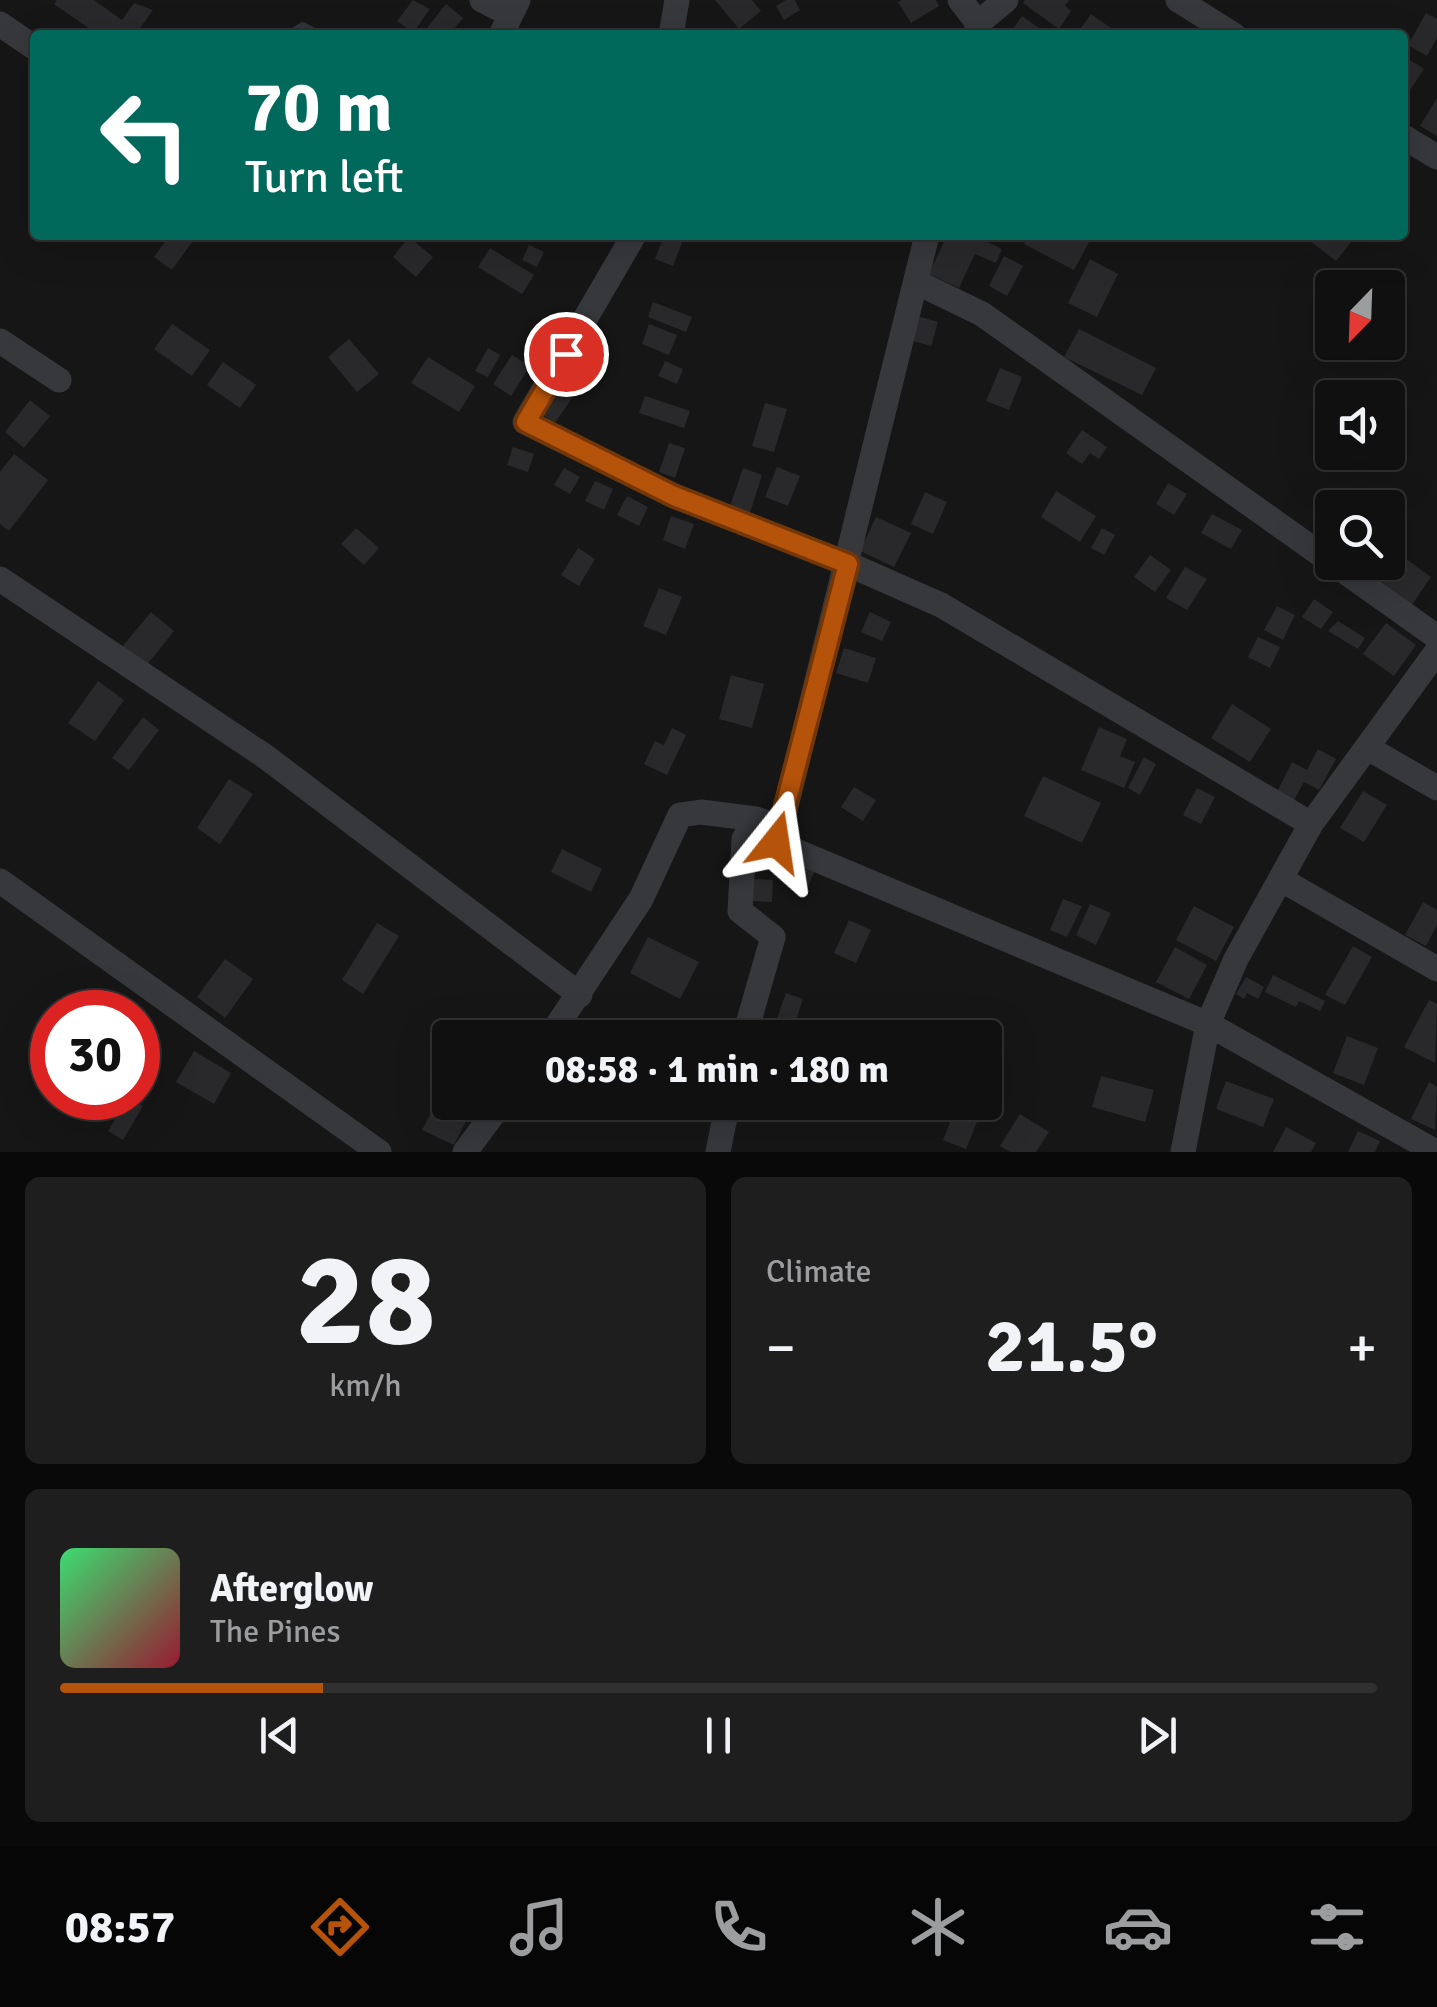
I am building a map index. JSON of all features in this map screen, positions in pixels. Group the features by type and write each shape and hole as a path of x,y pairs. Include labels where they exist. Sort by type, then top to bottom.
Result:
{"street":[{"path":"482,0 510,16"},
{"path":"672,30 677,0"},
{"path":"960,0 977,29 1006,0"},
{"path":"1178,0 1226,30 1229,0"},
{"path":"0,24 30,45"},
{"path":"1408,139 1437,156"},
{"path":"631,240 526,422 674,496 941,605 1311,824"},
{"path":"749,1020 773,937 740,911 744,839 768,823 848,564 926,240"},
{"path":"916,282 982,314 1437,637"},
{"path":"0,341 59,380"},
{"path":"0,578 266,757 580,996"},
{"path":"1210,1152 1184,1146 1208,1024 1236,960 1311,824 1437,651"},
{"path":"1368,748 1437,788"},
{"path":"562,1020 641,899 680,815 701,812 768,823"},
{"path":"768,823 776,842 1208,1024 1436,1152"},
{"path":"1282,880 1437,968"},
{"path":"0,881 379,1152"},
{"path":"465,1152 489,1120"},
{"path":"718,1152 724,1120"}],"building":[{"path":"57,0 94,0 122,20 134,3 153,10 139,30 92,30 54,4"},
{"path":"413,0 430,9 415,30 397,21"},
{"path":"715,0 752,0 761,11 739,29"},
{"path":"795,0 800,10 784,20 776,6"},
{"path":"936,0 939,6 911,23 898,2"},
{"path":"1069,0 1065,6 1071,11 1059,29 1023,3"},
{"path":"446,4 463,18 453,30 425,30"},
{"path":"1426,13 1437,19 1437,38 1427,56 1408,45"},
{"path":"1091,14 1111,28 1110,30 1080,30"},
{"path":"1022,16 1042,30 1012,30"},
{"path":"1408,59 1424,69 1408,93"},
{"path":"1437,98 1437,136 1420,126"},
{"path":"166,240 193,240 172,270 154,257"},
{"path":"407,240 413,240 433,257 416,277 393,257"},
{"path":"662,240 683,240 673,266 655,259"},
{"path":"945,240 983,240 1002,249 996,263 975,254 959,288 929,274"},
{"path":"1026,240 1090,240 1074,270 1024,244"},
{"path":"1309,240 1353,240 1336,261"},
{"path":"529,245 544,252 537,267 522,260"},
{"path":"490,248 534,275 522,294 478,267"},
{"path":"1004,256 1023,266 1007,296 989,286"},
{"path":"1090,259 1118,274 1097,317 1068,303"},
{"path":"653,302 692,317 686,332 648,317"},
{"path":"917,316 938,322 931,346 910,340"},
{"path":"172,324 210,350 192,376 154,349"},
{"path":"649,324 677,335 669,355 642,344"},
{"path":"1079,329 1156,368 1142,395 1064,357"},
{"path":"349,339 379,374 357,392 328,357"},
{"path":"488,348 500,355 488,377 475,371"},
{"path":"512,355 530,366 511,396 493,384"},
{"path":"428,357 475,386 459,412 411,383"},
{"path":"665,361 683,369 677,384 658,376"},
{"path":"223,362 256,385 240,408 207,385"},
{"path":"1000,368 1022,377 1009,410 986,401"},
{"path":"563,383 576,392 555,423 541,414"},
{"path":"645,396 690,411 684,428 639,413"},
{"path":"30,400 50,416 24,448 5,432"},
{"path":"765,403 787,409 774,452 752,446"},
{"path":"1082,430 1107,447 1099,459 1090,453 1082,464 1066,453"},
{"path":"669,443 685,448 675,478 659,472"},
{"path":"513,447 534,454 528,472 507,465"},
{"path":"14,454 48,480 9,531 0,524 0,472"},
{"path":"777,467 800,476 788,506 765,497"},
{"path":"564,468 580,477 570,494 554,485"},
{"path":"743,468 762,475 750,513 730,506"},
{"path":"595,481 613,489 604,510 585,501"},
{"path":"1168,483 1187,494 1174,515 1156,504"},
{"path":"1056,491 1096,516 1080,542 1041,517"},
{"path":"925,492 947,502 933,534 911,524"},
{"path":"627,496 648,507 639,526 617,515"},
{"path":"1212,514 1242,530 1231,549 1201,533"},
{"path":"671,516 694,524 685,549 663,540"},
{"path":"876,517 911,533 894,567 860,551"},
{"path":"356,528 379,548 364,565 341,544"},
{"path":"1102,528 1115,535 1104,555 1091,548"},
{"path":"578,548 595,559 579,586 561,575"},
{"path":"1150,555 1171,570 1155,592 1134,577"},
{"path":"1405,558 1431,577 1411,606 1381,586 1385,580 1405,580"},
{"path":"1185,567 1207,579 1187,610 1166,598"},
{"path":"659,588 682,597 666,635 643,626"},
{"path":"1314,599 1333,612 1321,629 1302,617"},
{"path":"1277,606 1295,615 1283,640 1264,630"},
{"path":"151,612 174,631 146,666 122,647"},
{"path":"870,612 891,622 882,641 861,632"},
{"path":"1338,621 1365,638 1358,649 1328,631"},
{"path":"1386,623 1416,645 1394,676 1363,654"},
{"path":"1258,637 1280,647 1270,668 1248,657"},
{"path":"844,648 876,658 868,683 836,673"},
{"path":"731,675 764,684 752,728 719,719"},
{"path":"98,681 124,700 95,741 68,723"},
{"path":"1232,704 1271,729 1250,762 1211,738"},
{"path":"143,717 159,730 129,770 112,758"},
{"path":"1099,727 1127,739 1120,756 1135,762 1124,788 1081,770"},
{"path":"672,728 686,735 667,775 644,764 655,741 664,745"},
{"path":"1318,749 1336,759 1319,790 1304,782 1294,800 1277,792 1292,762 1307,770"},
{"path":"1144,757 1156,764 1140,795 1128,788"},
{"path":"1043,776 1101,803 1082,843 1024,816"},
{"path":"229,779 253,794 220,844 197,828"},
{"path":"854,787 876,800 863,821 841,807"},
{"path":"1197,788 1215,797 1201,824 1183,815"},
{"path":"1363,791 1387,805 1364,842 1340,828"},
{"path":"562,849 602,869 591,892 551,872"},
{"path":"785,859 815,871 807,889 778,877"},
{"path":"753,879 773,880 772,902 752,901"},
{"path":"1063,899 1082,906 1067,937 1050,930"},
{"path":"1423,902 1437,910 1437,925 1426,946 1405,935"},
{"path":"1090,904 1111,913 1096,945 1076,935"},
{"path":"1194,906 1234,927 1216,961 1176,940"},
{"path":"849,920 871,930 856,963 834,953"},
{"path":"377,923 399,936 363,994 342,980"},
{"path":"648,937 699,962 680,999 630,973"},
{"path":"1353,946 1372,957 1345,1005 1325,995"},
{"path":"1175,947 1207,965 1189,999 1156,982"},
{"path":"225,959 253,979 225,1018 197,997"},
{"path":"1273,975 1325,1001 1320,1011 1299,1001 1296,1007 1265,992"},
{"path":"1246,977 1264,987 1258,999 1247,993 1244,999 1236,994"},
{"path":"786,993 803,999 796,1020 776,1020"},
{"path":"1429,1000 1437,1004 1435,1063 1404,1047"},
{"path":"1347,1036 1378,1048 1364,1085 1333,1073"},
{"path":"194,1051 231,1073 214,1104 176,1082"},
{"path":"1101,1076 1154,1090 1145,1122 1092,1107"},
{"path":"1226,1081 1274,1099 1263,1127 1216,1109"},
{"path":"1429,1082 1437,1087 1435,1130 1411,1119"},
{"path":"432,1111 432,1120 466,1120 454,1145 422,1130"},
{"path":"1020,1114 1049,1132 1036,1152 1010,1152 1000,1146"},
{"path":"115,1120 135,1120 123,1140 108,1131"},
{"path":"951,1120 978,1120 966,1149 943,1140"},
{"path":"1286,1127 1316,1143 1311,1152 1273,1152"},
{"path":"1358,1131 1380,1141 1375,1152 1348,1152"}],"waterway":[{"path":"296,30 303,26 310,30"}],"route":[{"path":"566,354 526,422 674,496 848,564 776,842"}]}
